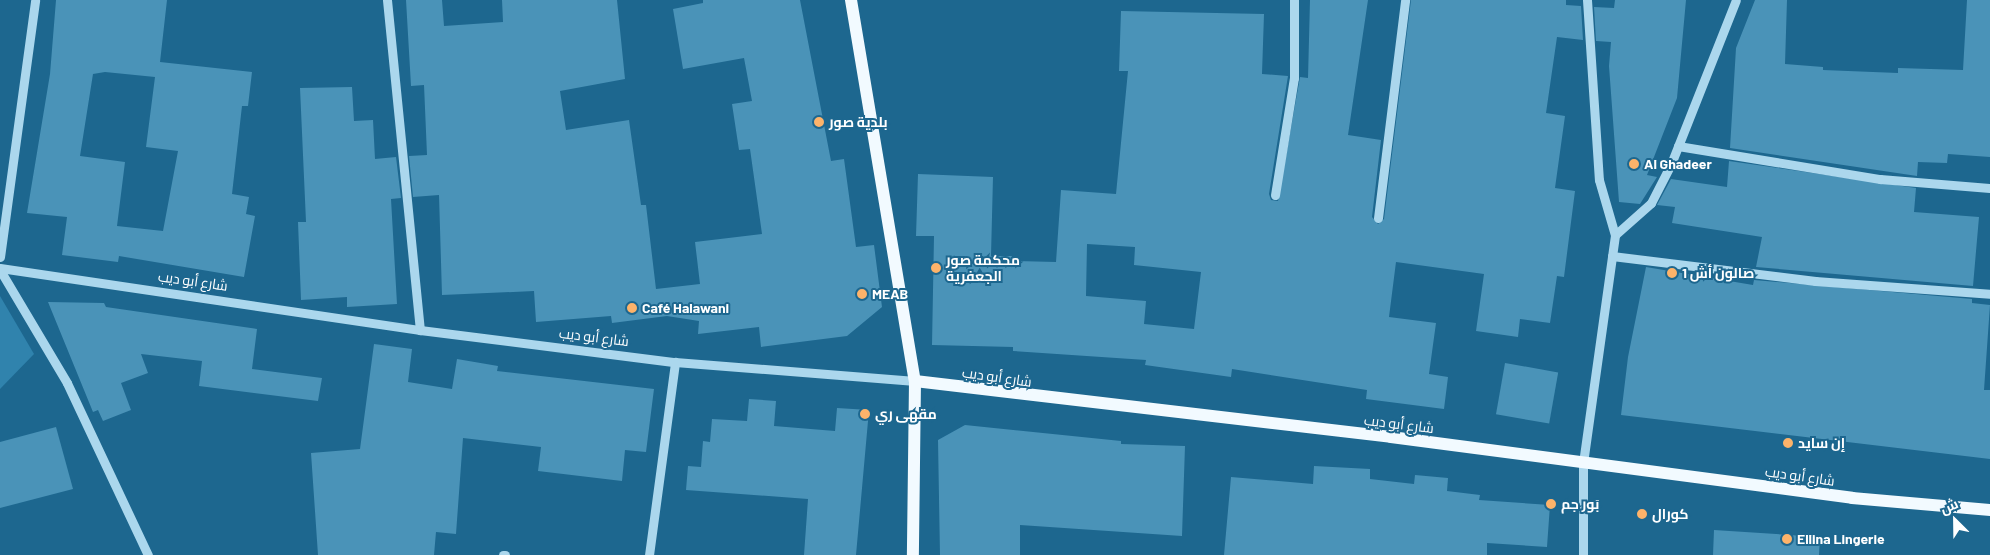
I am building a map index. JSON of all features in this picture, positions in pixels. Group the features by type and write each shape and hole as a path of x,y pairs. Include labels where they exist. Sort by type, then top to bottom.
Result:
{"main road":[{"path":"851,0 915,381 912,555"},
{"name":"شارع أبو ديب","path":"915,381 1852,498 1990,510"}],"street":[{"path":"0,258 36,0"},
{"path":"387,0 420,330"},
{"path":"1275,195 1294,78 1294,0"},
{"path":"1378,218 1405,0"},
{"path":"1583,555 1583,463 1616,236 1598,171 1586,0"},
{"path":"1616,236 1651,203 1678,146 1736,0"},
{"path":"1678,146 1880,179 1990,188"},
{"path":"1612,256 1815,281 1990,294"},
{"path":"0,269 67,383 148,555"},
{"name":"شارع أبو ديب","path":"0,269 420,330 675,362 915,381"},
{"path":"649,555 675,362"}],"shaded area":[{"path":"0,296 34,354 0,389"}],"building":[{"path":"56,0 167,0 160,62 252,72 248,106 242,106 232,194 249,197 246,214 255,216 244,277 119,256 118,262 62,255 67,217 27,213 50,74","holes":["105,72 155,77 146,147 178,151 163,231 117,226 125,162 80,156 93,74"]},
{"path":"406,0 442,0 444,26 503,22 502,0 617,0 625,79 560,91 566,130 629,120 641,205 646,205 656,289 700,284 695,242 762,234 750,149 739,150 732,104 752,101 744,58 683,69 673,9 703,3 703,0 800,0 831,161 844,159 856,247 874,245 882,307 847,336 761,347 759,327 698,334 699,321 667,316 612,323 611,316 536,322 534,291 442,295 439,195 413,197 409,156 427,155 424,85 411,86"},
{"path":"1310,0 1368,0 1348,135 1381,140 1372,217 1378,224 1384,219 1411,0 1566,0 1566,5 1581,6 1583,40 1557,37 1546,113 1565,116 1555,188 1575,191 1564,277 1557,276 1550,323 1520,319 1518,337 1476,331 1484,274 1396,262 1389,317 1436,323 1429,374 1448,377 1444,409 1366,399 1367,390 1232,369 1231,377 1145,365 1146,360 1013,351 1013,347 932,345 934,236 916,236 918,174 993,177 991,256 1012,256 1012,261 1056,262 1061,190 1116,194 1128,71 1119,71 1121,11 1264,14 1262,74 1288,76 1269,194 1271,200 1278,201 1300,77 1308,78","holes":["1087,244 1135,247 1134,265 1201,272 1194,329 1144,324 1146,301 1086,296"]},
{"path":"1615,0 1686,0 1677,98 1647,175 1657,177 1640,204 1619,202 1609,66 1611,42 1596,41 1594,7 1614,8"},
{"path":"1755,0 1787,0 1785,64 1823,67 1823,70 1898,73 1898,68 1963,70 1967,0 1990,0 1990,157 1948,154 1947,163 1918,162 1917,176 1730,148 1736,48"},
{"path":"352,87 354,121 373,120 375,159 396,157 401,198 391,199 397,304 347,307 347,297 301,300 298,222 306,222 300,88"},
{"path":"1729,161 1916,188 1914,212 1979,217 1973,286 1756,267 1762,237 1672,223 1675,207 1657,205 1671,179 1727,187"},
{"path":"1646,267 1753,285 1754,280 1972,299 1972,303 1990,305 1984,390 1990,390 1990,459 1621,415 1628,357"},
{"path":"48,302 104,303 106,307 257,329 252,369 322,378 318,401 199,386 202,361 141,354 148,373 121,383 131,410 103,421 98,410 93,412"},
{"path":"374,344 412,349 408,382 452,389 457,359 498,366 497,371 654,389 646,452 625,450 622,481 538,471 541,447 463,438 456,534 436,532 434,555 318,555 311,453 360,449"},
{"path":"1505,363 1558,372 1549,424 1496,414"},
{"path":"749,399 776,401 774,426 835,431 837,408 869,410 856,555 804,555 808,499 686,490 688,466 701,467 703,441 710,442 712,419 747,421"},
{"path":"965,425 1121,441 1121,444 1185,446 1182,536 1020,525 1020,555 940,555 938,440"},
{"path":"56,427 73,489 0,508 0,442"},
{"path":"1314,466 1370,469 1370,479 1414,484 1415,475 1448,478 1447,491 1480,495 1479,500 1550,505 1547,547 1487,543 1487,555 1224,555 1231,477 1313,484"},
{"path":"1714,530 1820,537 1819,555 1713,555"}],"place":[{"name":"بلدية صور","path":"819,122"},
{"name":"Al Ghadeer","path":"1634,164"},
{"name":"محكمة صور الجعفرية","path":"936,268"},
{"name":"صالون أش 1","path":"1672,273"},
{"name":"MEAB","path":"862,294"},
{"name":"Café Halawani","path":"632,308"},
{"name":"مقهى ري","path":"865,414"},
{"name":"إن سايد","path":"1788,443"},
{"name":"بَور جم","path":"1551,504"},
{"name":"كورال","path":"1642,514"},
{"name":"Ellina Lingerie","path":"1787,539"}]}
